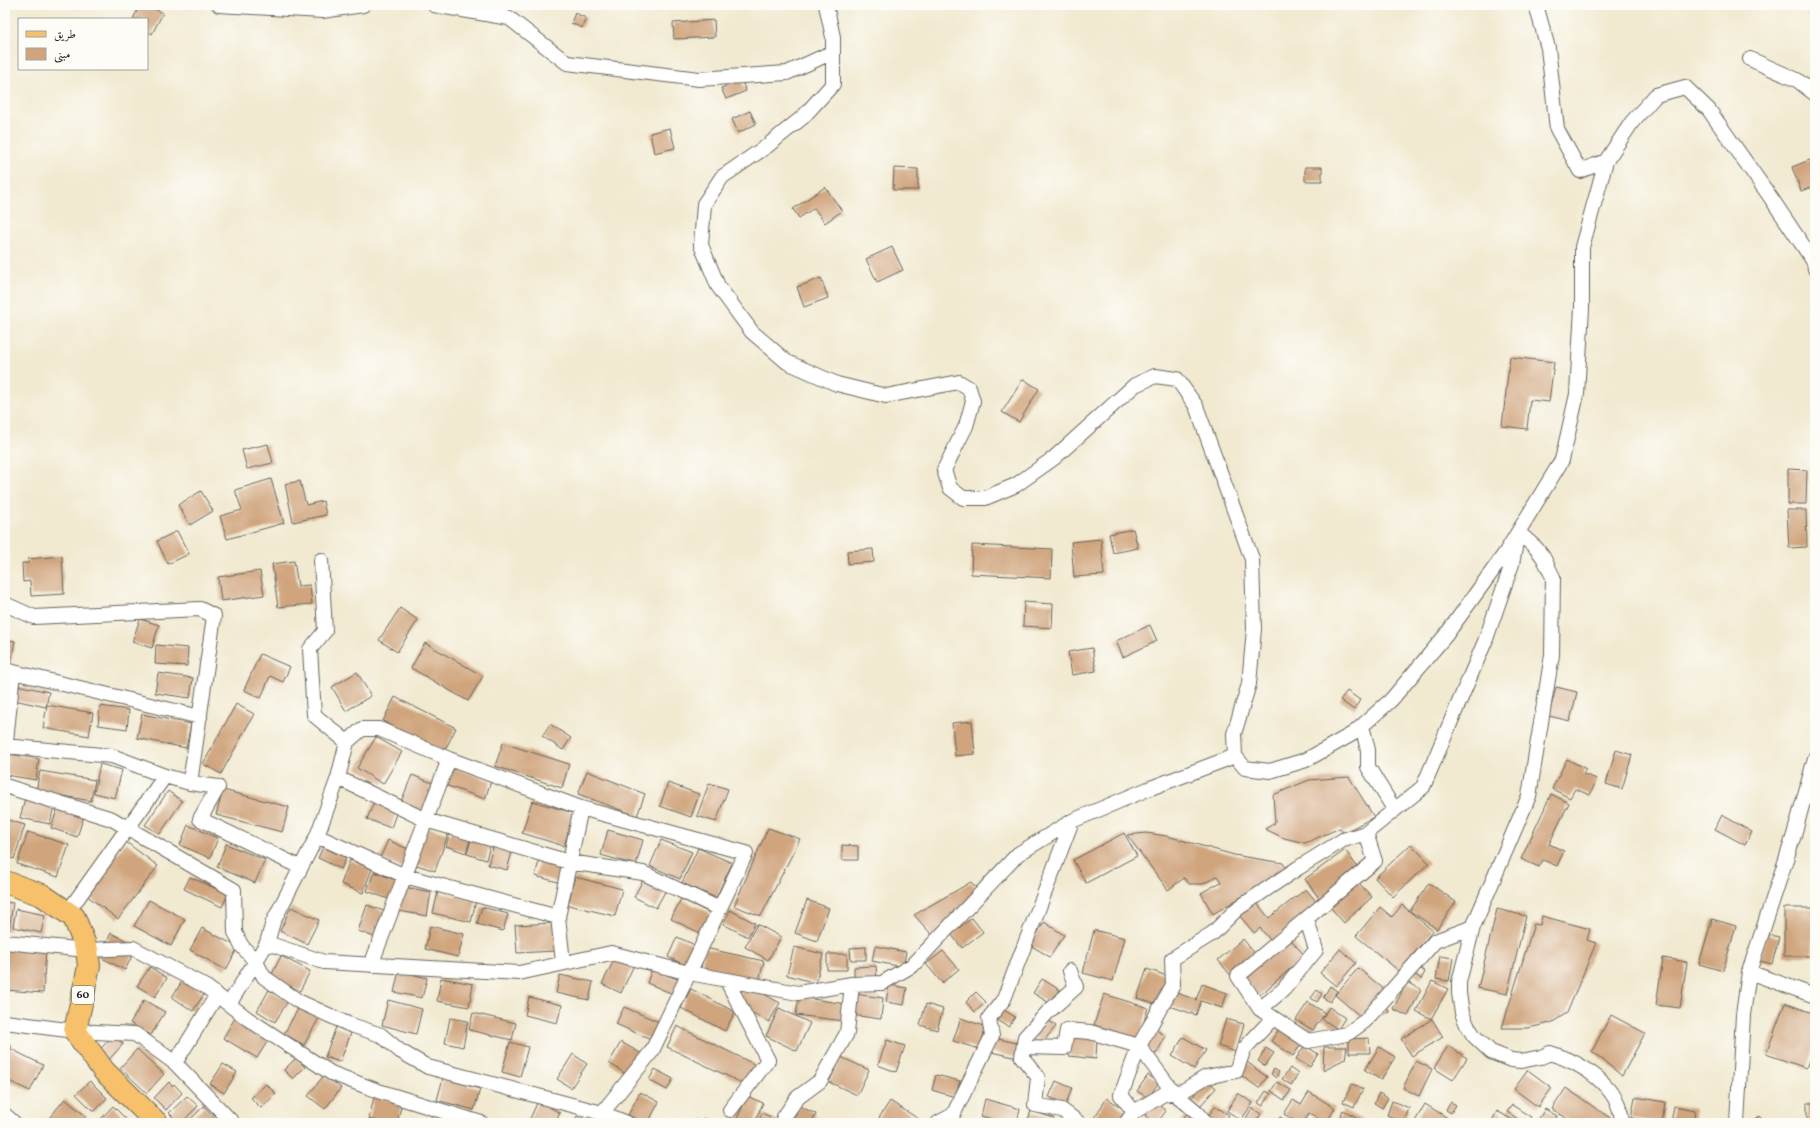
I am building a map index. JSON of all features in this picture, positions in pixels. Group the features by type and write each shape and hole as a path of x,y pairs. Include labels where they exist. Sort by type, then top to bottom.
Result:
{"main road":[{"name":"60","path":"5,882 42,895 74,917 87,950 89,966 75,1031"},
{"path":"75,1031 104,1071 157,1123"}],"street":[{"path":"219,5 322,11 363,5"},
{"path":"434,5 509,18 567,63 699,79 787,73 833,52"},
{"path":"826,5 833,37 833,84 804,117 767,146 722,176 704,204 701,245 718,286 752,332 786,362 837,384 886,396 959,382 969,388 973,401 966,426 944,470 950,488 963,498 985,498 1016,485 1054,458 1135,385 1155,376 1177,379 1196,406 1252,559 1254,629 1250,676 1234,734 1235,756 1245,768 1270,771 1306,760 1354,733 1392,700 1446,635 1506,552 1562,460 1577,394 1582,308 1582,247 1606,161 1632,122 1656,95 1685,87 1713,117 1771,198 1814,262 1815,269"},
{"path":"1536,5 1548,48 1558,129 1580,171 1606,161"},
{"path":"1750,59 1797,80 1815,94"},
{"path":"1273,1018 1244,1050 1236,1071 1206,1077 1183,1091 1164,1094 1130,1118 1121,1095 1139,1046 1172,985 1172,959 1213,933 1237,909 1298,868 1343,840 1366,833 1423,787 1486,639 1512,564 1518,532"},
{"path":"1518,532 1536,548 1543,557 1552,577 1552,656 1529,796 1473,927 1459,982 1462,1013 1474,1036 1491,1052 1511,1060 1531,1060 1550,1053 1575,1063 1597,1078 1612,1094 1619,1110 1622,1123"},
{"path":"320,560 325,631 310,649 314,715 347,742"},
{"path":"5,604 34,617 200,609 214,616 190,783"},
{"path":"200,717 9,671 5,748 112,756 165,776 190,783 218,787 200,820 300,866"},
{"path":"1362,726 1368,750 1368,766 1394,809"},
{"path":"228,1004 267,943 273,922 300,866 317,836 338,778 347,742 362,729 379,728 449,759 581,808 746,853 652,1051 602,1113"},
{"path":"267,943 324,962 519,972 611,953 689,974 798,993 852,984 882,983 913,965 1018,854 1072,821 1148,789 1235,756"},
{"path":"1737,1123 1743,1015 1749,972 1794,835 1815,758"},
{"path":"371,965 449,759"},
{"path":"67,913 165,776"},
{"path":"338,778 426,820 569,862 643,872 720,909"},
{"path":"5,786 106,816 129,827 234,890 235,932 241,945 256,962 264,977 298,1000 348,1024 381,1035 400,1051 428,1067 602,1113 627,1123"},
{"path":"563,962 558,917 581,808"},
{"path":"938,1123 953,1115 992,1036 989,1018 1004,998 1072,821"},
{"path":"1366,833 1376,861 1238,976 1260,1009 1308,1041 1347,1034 1365,1021 1435,941 1473,927"},
{"path":"317,836 405,876 558,917"},
{"path":"1260,1009 1284,989 1316,950 1307,920"},
{"path":"5,942 87,950 133,948 205,986 228,1004 331,1073 378,1090 481,1123"},
{"path":"1070,972 1076,987 1048,1012 1025,1037 1022,1057 1038,1077 1035,1105 1062,1110 1079,1123"},
{"path":"1749,972 1815,996"},
{"path":"727,981 768,1060 730,1110"},
{"path":"783,1123 784,1117 797,1098 820,1081 847,1033 852,984"},
{"path":"175,1063 217,995"},
{"path":"5,1022 75,1031 135,1034 175,1063 233,1123"},
{"path":"1024,1047 1064,1048 1067,1030 1090,1032 1139,1046 1173,1092 1198,1113 1206,1123"},
{"path":"5,1116 14,1123"}],"building":[{"path":"140,5 146,5 163,13 152,34 148,32 148,18 134,18"},
{"path":"575,13 586,18 582,28 571,23"},
{"path":"714,20 715,37 674,39 673,23"},
{"path":"741,80 746,91 726,99 721,88"},
{"path":"750,111 756,124 738,133 732,119"},
{"path":"670,128 675,148 654,153 650,133"},
{"path":"1815,158 1815,186 1801,191 1792,167"},
{"path":"1305,167 1322,167 1322,181 1305,181"},
{"path":"894,168 918,169 918,190 893,190"},
{"path":"825,187 842,211 825,223 814,208 799,218 793,209"},
{"path":"892,247 903,270 877,282 866,259"},
{"path":"821,278 828,298 804,307 797,287"},
{"path":"1510,357 1554,362 1549,402 1530,400 1527,429 1502,426"},
{"path":"1023,379 1039,389 1019,422 1002,412"},
{"path":"268,444 273,463 247,469 242,450"},
{"path":"1788,469 1807,470 1806,504 1788,504"},
{"path":"271,479 284,523 227,539 220,516 242,510 235,490"},
{"path":"300,481 306,505 323,501 326,515 293,522 285,484"},
{"path":"201,491 213,511 190,525 178,505"},
{"path":"1787,510 1806,510 1807,547 1789,548"},
{"path":"1133,529 1138,548 1113,553 1109,534"},
{"path":"177,531 189,554 168,564 157,541"},
{"path":"1101,539 1104,575 1074,577 1071,542"},
{"path":"972,545 1052,549 1051,578 971,574"},
{"path":"873,549 874,562 848,564 847,551"},
{"path":"62,556 64,594 31,596 30,581 23,582 22,563 29,563 28,559"},
{"path":"294,561 298,586 310,585 312,604 278,607 272,564"},
{"path":"260,571 264,595 221,601 218,577"},
{"path":"1024,602 1053,604 1052,628 1023,626"},
{"path":"400,608 418,620 397,652 379,640"},
{"path":"140,619 159,625 152,648 132,642"},
{"path":"1150,625 1157,641 1123,657 1116,641"},
{"path":"5,639 15,641 11,662 5,660"},
{"path":"425,643 483,676 468,701 411,668"},
{"path":"156,645 188,648 187,666 155,664"},
{"path":"1092,648 1096,671 1072,675 1068,652"},
{"path":"260,654 290,667 283,682 270,676 261,698 244,690"},
{"path":"357,672 371,696 346,711 332,687"},
{"path":"158,673 193,678 190,698 155,693"},
{"path":"17,685 49,692 46,707 14,700"},
{"path":"1556,687 1577,692 1570,721 1549,716"},
{"path":"1347,691 1360,700 1354,710 1340,700"},
{"path":"395,697 456,728 444,752 383,721"},
{"path":"236,704 254,714 221,774 203,764"},
{"path":"47,705 93,713 89,736 43,728"},
{"path":"100,706 129,710 127,729 98,725"},
{"path":"142,714 191,724 186,748 137,738"},
{"path":"972,721 975,754 955,756 952,723"},
{"path":"550,724 571,738 563,750 542,736"},
{"path":"376,737 402,752 383,784 357,768"},
{"path":"503,743 569,764 562,788 495,766"},
{"path":"1616,750 1632,755 1622,789 1606,784"},
{"path":"9,754 39,759 36,780 6,775"},
{"path":"1567,759 1586,769 1583,774 1597,779 1590,795 1575,789 1570,798 1552,789"},
{"path":"100,764 122,770 115,798 94,793"},
{"path":"451,767 491,781 485,799 445,785"},
{"path":"40,771 95,780 91,801 36,791"},
{"path":"587,771 645,794 637,816 578,794"},
{"path":"412,775 435,784 423,814 400,804"},
{"path":"1349,777 1374,817 1343,833 1340,828 1305,843 1284,838 1265,829 1275,823 1273,795 1309,780"},
{"path":"668,783 699,794 691,817 660,806"},
{"path":"709,783 728,789 716,822 697,816"},
{"path":"223,790 289,807 282,832 216,815"},
{"path":"168,791 182,801 160,834 145,825"},
{"path":"1551,794 1569,803 1549,844 1564,851 1557,866 1543,860 1539,867 1521,859"},
{"path":"25,798 54,805 50,824 20,818"},
{"path":"532,801 574,813 564,846 522,833"},
{"path":"374,802 397,811 391,828 367,819"},
{"path":"58,807 84,816 77,837 51,828"},
{"path":"1722,815 1752,832 1745,845 1715,829"},
{"path":"5,819 25,825 14,859 5,857"},
{"path":"188,825 218,838 210,858 180,845"},
{"path":"427,827 448,834 435,871 414,864"},
{"path":"768,828 800,839 761,916 734,906"},
{"path":"608,830 643,840 636,865 601,855"},
{"path":"28,832 69,845 58,877 17,864"},
{"path":"450,833 470,840 466,853 446,846"},
{"path":"1124,833 1137,856 1086,883 1073,860"},
{"path":"1146,833 1167,836 1234,855 1283,863 1287,870 1213,914 1201,893 1221,882 1217,876 1203,884 1189,884 1184,878 1168,890 1127,835"},
{"path":"388,840 410,850 402,868 380,858"},
{"path":"471,840 490,845 486,860 467,854"},
{"path":"661,840 692,852 680,879 650,866"},
{"path":"126,842 158,866 118,919 86,895"},
{"path":"226,844 265,860 255,883 217,867"},
{"path":"1411,844 1429,863 1393,897 1375,878"},
{"path":"842,845 858,846 858,860 842,860"},
{"path":"323,847 346,858 341,869 318,858"},
{"path":"493,847 512,852 507,870 488,865"},
{"path":"698,848 732,863 716,898 682,883"},
{"path":"1345,850 1361,872 1321,901 1305,879"},
{"path":"540,858 563,864 558,882 535,876"},
{"path":"350,860 372,869 363,893 341,884"},
{"path":"374,872 399,881 391,900 367,891"},
{"path":"645,876 667,888 656,908 634,897"},
{"path":"190,877 228,894 222,907 184,889"},
{"path":"575,877 622,889 615,916 568,905"},
{"path":"1357,881 1372,897 1344,923 1330,907"},
{"path":"971,882 978,890 933,936 914,915"},
{"path":"1429,883 1456,902 1437,929 1410,911"},
{"path":"404,887 431,892 427,916 399,911"},
{"path":"1306,889 1319,905 1272,942 1260,928 1254,933 1239,915 1256,902 1269,918"},
{"path":"438,892 476,901 471,922 433,913"},
{"path":"681,899 710,913 700,933 671,919"},
{"path":"149,900 185,919 171,946 134,926"},
{"path":"807,900 829,908 817,941 795,933"},
{"path":"5,902 13,903 9,931 5,930"},
{"path":"367,905 387,912 377,938 358,931"},
{"path":"1402,905 1433,931 1399,971 1356,936 1380,907 1392,917"},
{"path":"291,907 319,920 307,944 280,931"},
{"path":"482,907 508,914 503,931 477,924"},
{"path":"1784,908 1813,908 1813,956 1784,956"},
{"path":"16,909 45,915 41,933 13,927"},
{"path":"1497,909 1526,916 1507,994 1478,988"},
{"path":"730,910 755,923 748,937 723,924"},
{"path":"1542,916 1590,929 1587,940 1596,943 1567,1013 1551,1023 1528,1028 1502,1028 1534,924 1540,925"},
{"path":"972,918 983,932 962,948 951,934"},
{"path":"1712,919 1736,926 1723,971 1699,964"},
{"path":"1044,922 1064,935 1050,957 1030,945"},
{"path":"555,923 556,951 517,953 515,925"},
{"path":"757,924 781,937 768,960 745,947"},
{"path":"430,926 464,934 458,957 425,949"},
{"path":"202,928 238,947 226,970 190,950"},
{"path":"1094,930 1125,938 1113,981 1083,973"},
{"path":"111,933 137,946 125,970 100,957"},
{"path":"1766,934 1779,937 1772,964 1760,961"},
{"path":"677,937 697,946 687,966 668,957"},
{"path":"1289,938 1305,956 1259,996 1243,977"},
{"path":"1243,939 1257,956 1232,977 1218,960"},
{"path":"875,946 906,952 903,967 872,961"},
{"path":"5,947 46,950 43,993 5,990"},
{"path":"794,947 823,954 816,983 787,975"},
{"path":"866,947 866,960 851,960 850,948"},
{"path":"705,948 764,961 759,981 701,968"},
{"path":"1340,949 1356,963 1336,986 1320,973"},
{"path":"943,951 959,969 942,983 926,964"},
{"path":"827,954 847,954 847,970 827,970"},
{"path":"281,956 310,971 300,991 271,976"},
{"path":"616,956 634,965 621,993 602,984"},
{"path":"1440,956 1453,958 1449,981 1436,979"},
{"path":"1663,958 1687,962 1680,1008 1656,1005"},
{"path":"876,966 877,980 854,981 854,967"},
{"path":"1417,966 1425,972 1421,979 1413,973"},
{"path":"150,967 167,978 155,997 137,986"},
{"path":"1358,968 1384,989 1361,1017 1335,995"},
{"path":"652,969 679,980 673,994 647,983"},
{"path":"1147,969 1170,977 1160,1006 1137,998"},
{"path":"399,971 427,978 422,998 394,992"},
{"path":"560,975 593,982 589,1000 556,993"},
{"path":"441,978 473,984 469,1007 437,1001"},
{"path":"1042,979 1060,990 1051,1004 1033,993"},
{"path":"183,980 204,994 193,1011 172,997"},
{"path":"1432,981 1448,989 1431,1019 1416,1011"},
{"path":"1407,982 1421,989 1408,1016 1393,1009"},
{"path":"746,984 780,1003 769,1022 735,1003"},
{"path":"1202,984 1227,993 1222,1008 1201,1001 1196,1015 1167,1005 1172,991 1196,1000"},
{"path":"889,985 907,988 904,1005 886,1002"},
{"path":"1330,986 1337,991 1330,1002 1323,998"},
{"path":"691,989 735,1012 725,1031 681,1008"},
{"path":"269,990 288,1001 275,1022 257,1011"},
{"path":"1317,990 1322,994 1317,1002 1311,998"},
{"path":"976,992 986,1002 975,1012 966,1002"},
{"path":"855,994 883,998 881,1019 852,1015"},
{"path":"1104,994 1148,1008 1139,1039 1094,1025"},
{"path":"529,997 562,1005 557,1023 525,1015"},
{"path":"799,997 846,1004 844,1021 796,1015"},
{"path":"144,1000 165,1012 151,1035 130,1023"},
{"path":"388,1000 422,1009 416,1034 382,1025"},
{"path":"1308,1002 1325,1013 1313,1030 1296,1020"},
{"path":"1386,1002 1389,1012 1380,1015 1377,1006"},
{"path":"1785,1003 1815,1014 1815,1045 1806,1068 1766,1054"},
{"path":"926,1004 943,1009 937,1030 920,1025"},
{"path":"299,1007 319,1018 304,1045 284,1034"},
{"path":"624,1007 659,1022 651,1040 616,1024"},
{"path":"1329,1007 1345,1018 1338,1029 1322,1019"},
{"path":"779,1008 810,1023 797,1051 766,1036"},
{"path":"1001,1008 1015,1017 1009,1027 994,1018"},
{"path":"473,1013 516,1023 512,1040 469,1030"},
{"path":"1611,1015 1645,1033 1622,1076 1592,1051"},
{"path":"235,1018 269,1039 257,1058 223,1038"},
{"path":"450,1018 468,1021 463,1047 445,1043"},
{"path":"961,1018 986,1027 979,1049 953,1041"},
{"path":"1047,1019 1056,1026 1042,1043 1034,1037"},
{"path":"1226,1019 1244,1024 1236,1052 1218,1046"},
{"path":"1432,1019 1443,1037 1412,1056 1401,1039"},
{"path":"677,1026 754,1064 744,1084 667,1047"},
{"path":"336,1027 351,1033 340,1062 325,1057"},
{"path":"1153,1028 1166,1036 1156,1054 1143,1047"},
{"path":"1280,1028 1302,1043 1293,1056 1271,1041"},
{"path":"113,1035 123,1044 106,1063 96,1054"},
{"path":"1070,1035 1097,1037 1096,1059 1069,1056"},
{"path":"1183,1037 1206,1050 1194,1069 1172,1056"},
{"path":"994,1038 1021,1044 1018,1058 991,1052"},
{"path":"1369,1038 1370,1053 1349,1053 1349,1039"},
{"path":"887,1040 905,1046 896,1072 878,1065"},
{"path":"510,1042 528,1047 520,1077 502,1072"},
{"path":"621,1042 642,1054 629,1076 609,1063"},
{"path":"5,1045 11,1045 11,1049 43,1065 30,1091 5,1079"},
{"path":"1305,1045 1318,1054 1310,1067 1296,1059"},
{"path":"1448,1046 1467,1058 1453,1080 1434,1068"},
{"path":"1324,1047 1347,1047 1345,1059 1323,1070"},
{"path":"1379,1047 1395,1057 1381,1080 1365,1070"},
{"path":"1266,1048 1274,1053 1265,1066 1258,1061"},
{"path":"137,1049 164,1074 147,1093 120,1068"},
{"path":"573,1054 587,1064 571,1088 557,1079"},
{"path":"841,1057 869,1070 857,1095 829,1082"},
{"path":"296,1058 305,1067 293,1079 284,1070"},
{"path":"1416,1061 1432,1069 1419,1096 1403,1088"},
{"path":"1247,1062 1267,1077 1259,1088 1239,1074"},
{"path":"223,1064 237,1072 224,1093 210,1084"},
{"path":"1290,1068 1298,1074 1291,1085 1282,1079"},
{"path":"655,1069 673,1079 667,1090 649,1080"},
{"path":"1274,1069 1279,1072 1276,1078 1271,1074"},
{"path":"1528,1070 1552,1088 1538,1107 1514,1089"},
{"path":"324,1075 341,1088 325,1109 308,1096"},
{"path":"936,1075 960,1081 955,1097 932,1090"},
{"path":"1148,1075 1159,1082 1148,1098 1137,1091"},
{"path":"443,1078 480,1089 474,1110 437,1100"},
{"path":"90,1081 107,1098 94,1112 76,1094"},
{"path":"1056,1081 1072,1088 1066,1104 1049,1097"},
{"path":"1208,1081 1216,1088 1200,1106 1191,1098"},
{"path":"169,1082 172,1086 174,1084 182,1093 166,1110 154,1098"},
{"path":"1277,1082 1291,1090 1284,1100 1271,1091"},
{"path":"266,1084 276,1094 261,1108 251,1098"},
{"path":"1352,1084 1363,1089 1354,1107 1343,1102"},
{"path":"1566,1088 1610,1118 1607,1123 1574,1123 1552,1109"},
{"path":"1266,1091 1271,1094 1263,1106 1258,1103"},
{"path":"640,1092 659,1102 648,1123 643,1123 628,1115"},
{"path":"1309,1092 1335,1108 1326,1123 1309,1113 1303,1123 1298,1123 1284,1114 1293,1100 1301,1105"},
{"path":"1238,1093 1253,1103 1241,1120 1227,1111"},
{"path":"1379,1093 1388,1098 1382,1108 1374,1103"},
{"path":"187,1096 198,1106 181,1123 179,1123 169,1113"},
{"path":"747,1096 763,1103 754,1123 745,1123 737,1119"},
{"path":"374,1097 402,1103 397,1123 385,1123 369,1119"},
{"path":"1635,1097 1665,1102 1662,1123 1631,1118"},
{"path":"1107,1098 1128,1112 1121,1123 1102,1123 1094,1118"},
{"path":"65,1099 86,1116 80,1123 45,1123"},
{"path":"985,1099 1020,1109 1017,1123 1007,1123 981,1116"},
{"path":"538,1101 560,1113 555,1123 528,1123"},
{"path":"890,1101 922,1121 921,1123 886,1123 879,1118"},
{"path":"1392,1101 1409,1108 1404,1122 1387,1115"},
{"path":"1155,1102 1166,1111 1157,1123 1145,1116"},
{"path":"1451,1102 1456,1105 1451,1113 1446,1110"},
{"path":"1807,1103 1815,1103 1815,1123 1807,1123"},
{"path":"1425,1104 1456,1123 1414,1123"},
{"path":"1512,1105 1531,1117 1527,1123 1524,1123 1507,1112"},
{"path":"113,1106 130,1123 97,1123"},
{"path":"204,1106 217,1120 214,1123 187,1123"},
{"path":"799,1106 816,1114 812,1123 792,1123"},
{"path":"1215,1106 1229,1115 1224,1123 1215,1123 1207,1118"},
{"path":"1674,1106 1695,1110 1693,1123 1671,1123"},
{"path":"1252,1108 1261,1114 1255,1123 1246,1123 1244,1122"},
{"path":"1545,1109 1557,1116 1553,1123 1536,1123"},
{"path":"1343,1110 1368,1123 1337,1123"},
{"path":"1031,1111 1054,1118 1052,1123 1027,1123"},
{"path":"1497,1111 1518,1123 1491,1123"},
{"path":"762,1113 775,1119 773,1123 758,1123"},
{"path":"1187,1113 1201,1123 1180,1123"},
{"path":"432,1115 457,1123 429,1123"},
{"path":"577,1116 596,1123 574,1123"},
{"path":"1759,1116 1765,1123 1752,1123"},
{"path":"1280,1117 1288,1123 1276,1123"},
{"path":"703,1118 712,1123 700,1123"}]}
